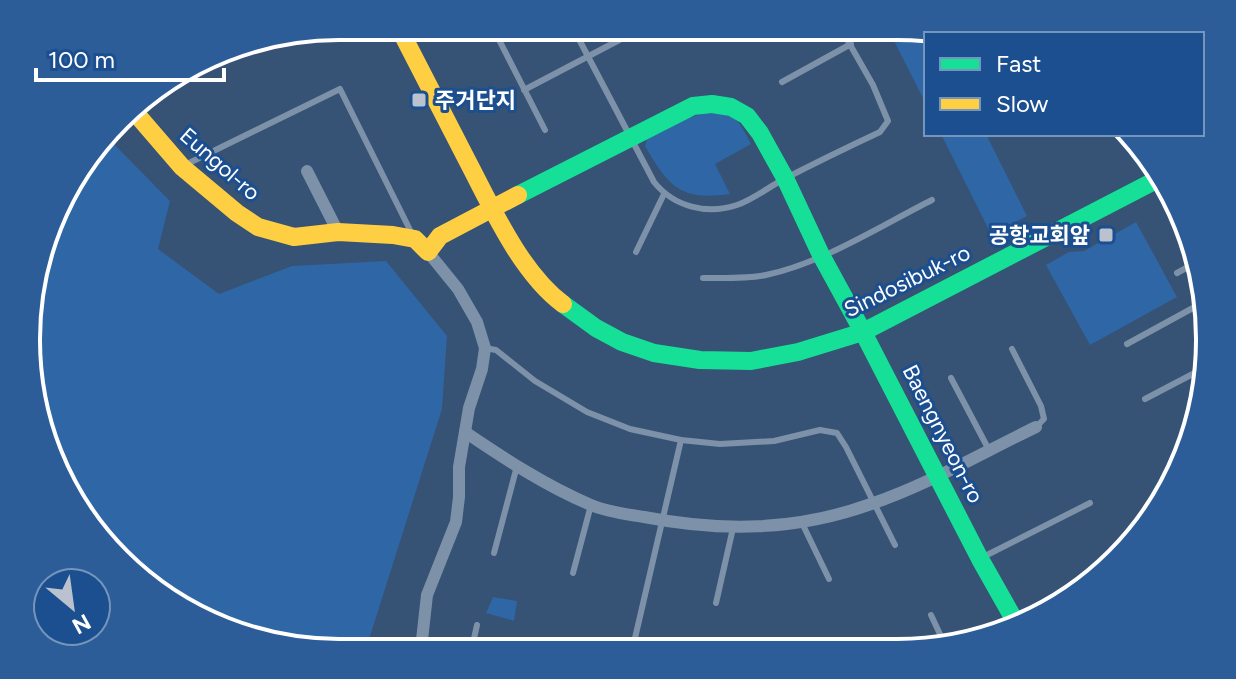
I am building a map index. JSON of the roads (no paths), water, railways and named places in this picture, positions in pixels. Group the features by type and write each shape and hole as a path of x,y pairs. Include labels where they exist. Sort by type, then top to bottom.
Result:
{"street":[{"name":"Sindosibuk-ro","path":"405,40 492,208 523,261 555,298 596,328 622,342 654,353 700,360 751,361 798,352 863,332 1152,182"},
{"path":"422,639 427,595 456,522 459,467 469,408 482,369 485,348 477,322 458,289 421,245 693,106 712,104 731,107 747,116 785,178"},
{"name":"Eungol-ro","path":"139,117 182,167 258,227 294,237 338,232 393,235 421,245"},
{"path":"307,171 338,232"},
{"name":"Baengnyeon-ro","path":"785,178 821,255 1012,616"},
{"path":"465,432 517,466 591,505 662,520 733,528 802,523 874,504 938,477 1036,427"}],"lane":[{"path":"499,40 545,130"},
{"path":"579,40 654,182 664,194 679,203 701,209 723,209 739,204 880,132 888,121 848,40"},
{"path":"524,90 619,40"},
{"path":"782,82 851,44"},
{"path":"182,167 340,89 421,245"},
{"path":"636,252 664,194"},
{"path":"703,278 764,275 788,269 932,200"},
{"path":"1177,273 1187,267"},
{"path":"1127,344 1194,308"},
{"path":"485,348 496,350 535,381 587,412 630,429 681,440 720,444 774,441 820,430 837,433 895,545"},
{"path":"1012,349 1041,406 1044,419 1036,427"},
{"path":"1145,399 1194,374"},
{"path":"951,378 989,450"},
{"path":"635,639 681,440"},
{"path":"494,553 517,466"},
{"path":"980,559 1090,503"},
{"path":"573,573 591,505"},
{"path":"802,523 829,579"},
{"path":"716,603 733,528"},
{"path":"931,615 941,635"},
{"path":"474,639 477,625"}],"place":[{"name":"주거단지","path":"419,100"},
{"name":"공항교회앞","path":"1106,235"}]}
